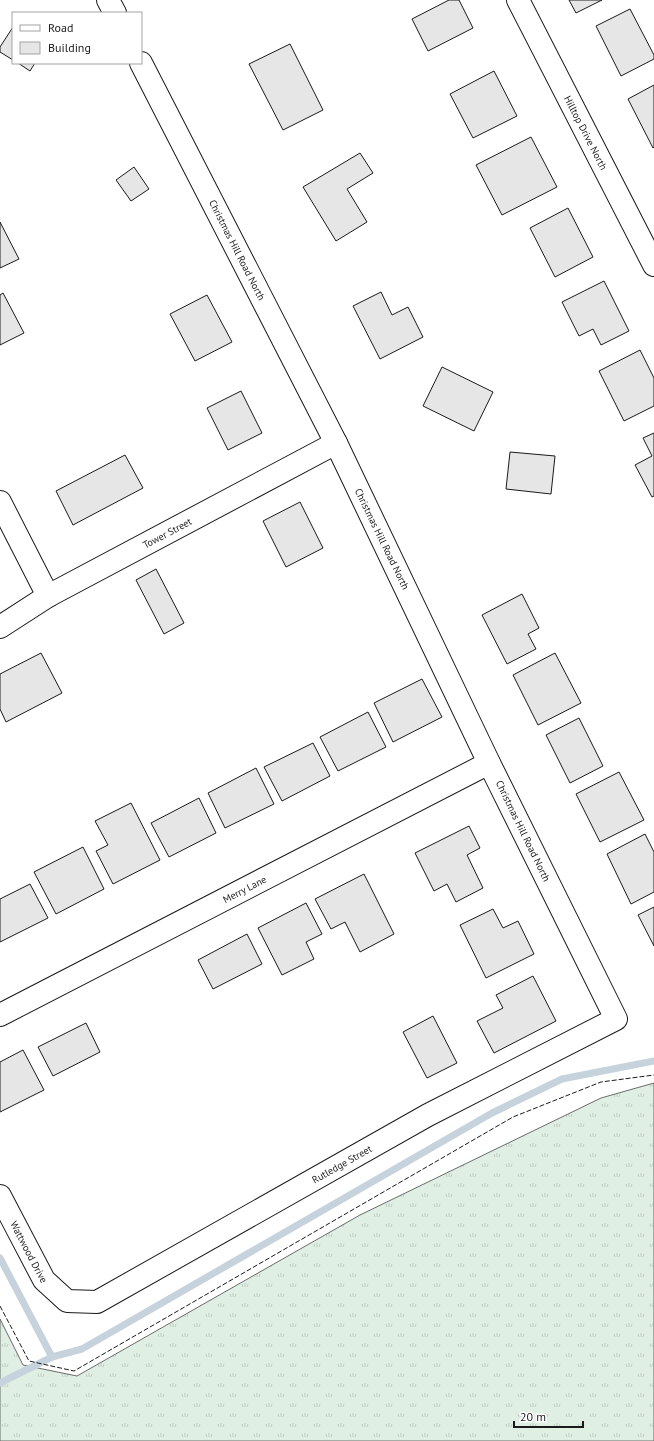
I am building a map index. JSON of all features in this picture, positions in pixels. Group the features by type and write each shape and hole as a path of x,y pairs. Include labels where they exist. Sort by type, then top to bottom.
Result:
{"street":[{"path":"108,0 114,12"},
{"name":"Hilltop Drive North","path":"518,0 654,265"},
{"name":"Christmas Hill Road North","path":"141,64 336,443 489,763 616,1019"},
{"name":"Tower Street","path":"0,627 48,596 336,443"},
{"path":"0,502 48,596"},
{"name":"Merry Lane","path":"0,1015 489,763"},
{"name":"Rutledge Street","path":"67,1301 98,1302 428,1115 616,1019"},
{"name":"Wattwood Drive","path":"0,1196 44,1280 67,1301"}],"green space":[{"path":"654,1083 654,1441 0,1441 0,1319 23,1365 77,1376 360,1215 601,1098"}],"building":[{"path":"449,0 459,0 473,28 428,51 412,19"},
{"path":"569,0 602,0 576,13"},
{"path":"630,9 654,55 654,59 621,76 596,26"},
{"path":"12,29 12,59 0,52 0,47"},
{"path":"290,44 323,110 283,130 249,64"},
{"path":"20,64 34,64 30,71"},
{"path":"494,71 517,116 473,138 450,94"},
{"path":"654,85 654,147 653,148 628,99"},
{"path":"531,137 557,187 502,215 476,165"},
{"path":"360,153 373,173 347,189 367,222 336,241 303,187"},
{"path":"134,167 149,189 131,201 116,180"},
{"path":"568,208 593,257 555,277 530,228"},
{"path":"0,222 19,259 0,268"},
{"path":"604,281 629,331 601,345 593,329 579,336 562,302"},
{"path":"381,292 392,315 408,307 423,337 380,359 353,306"},
{"path":"3,293 24,333 0,345 0,295"},
{"path":"207,295 232,342 195,361 170,314"},
{"path":"640,350 654,378 654,406 624,421 599,371"},
{"path":"442,367 493,392 474,431 423,406"},
{"path":"241,391 262,433 228,450 207,408"},
{"path":"654,433 654,496 652,497 635,465 652,456 643,438"},
{"path":"510,452 555,456 551,494 506,489"},
{"path":"125,455 143,488 73,525 56,491"},
{"path":"300,502 323,548 286,567 263,521"},
{"path":"156,569 184,623 164,634 136,580"},
{"path":"522,594 539,628 528,634 536,649 507,664 482,615"},
{"path":"41,653 62,693 6,722 0,709 0,674"},
{"path":"555,653 581,703 538,725 513,675"},
{"path":"422,679 442,717 393,742 374,703"},
{"path":"368,712 386,747 338,771 320,737"},
{"path":"579,718 603,766 570,783 546,735"},
{"path":"313,743 330,776 282,801 264,767"},
{"path":"256,768 274,804 225,828 208,793"},
{"path":"619,772 644,820 600,842 576,794"},
{"path":"199,798 216,833 169,857 151,823"},
{"path":"131,803 160,860 113,884 96,851 108,845 95,821"},
{"path":"469,826 480,848 467,855 483,888 456,902 447,884 434,891 415,853"},
{"path":"645,834 654,852 654,892 631,904 607,854"},
{"path":"83,847 104,889 56,914 34,872"},
{"path":"364,874 394,934 360,952 345,922 331,929 315,899"},
{"path":"30,884 48,918 0,942 0,899"},
{"path":"306,903 322,934 306,942 314,959 282,975 258,928"},
{"path":"654,907 654,946 638,915"},
{"path":"493,909 503,928 518,921 534,954 486,978 460,925"},
{"path":"247,934 262,964 213,989 198,960"},
{"path":"533,976 556,1021 494,1053 477,1021 503,1008 496,995"},
{"path":"433,1016 457,1063 427,1078 403,1032"},
{"path":"86,1023 100,1052 53,1076 38,1047"},
{"path":"23,1050 44,1090 0,1112 0,1062"}],"waterway":[{"path":"0,1258 52,1357 82,1349 492,1113 562,1079 654,1061"},
{"path":"0,1383 52,1357"}],"fence":[{"path":"0,1306 29,1361 74,1371 513,1117 601,1082 654,1075"}]}
